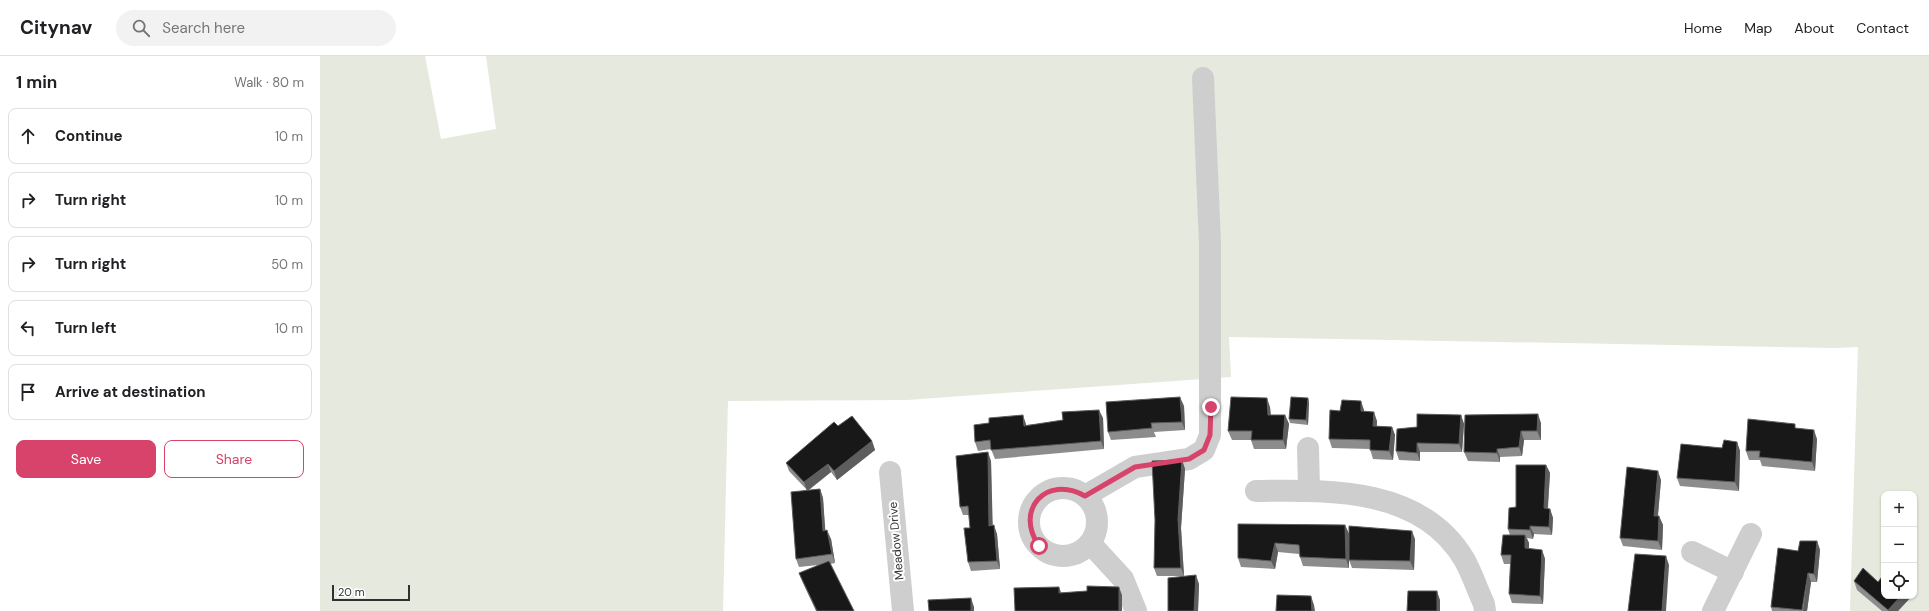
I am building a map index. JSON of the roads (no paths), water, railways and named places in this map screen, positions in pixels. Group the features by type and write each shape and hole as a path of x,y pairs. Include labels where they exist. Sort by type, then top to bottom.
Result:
{"street":[{"path":"1085,496 1135,467 1189,459 1204,450 1210,435 1210,244 1203,78"},
{"path":"1308,448 1309,490"},
{"name":"Meadow Drive","path":"890,472 903,611"},
{"path":"1064,488 1075,490 1085,496 1092,504 1097,518 1095,534 1090,543 1082,551 1071,556 1060,556 1048,553 1039,546 1032,537 1029,526 1032,509 1042,495 1052,490 1064,488"},
{"path":"1256,491 1309,490 1352,493 1400,505 1420,514 1452,542 1465,560 1485,611"},
{"path":"1713,611 1751,534"},
{"path":"1090,543 1123,579 1136,611"},
{"path":"1692,552 1732,572"}]}
